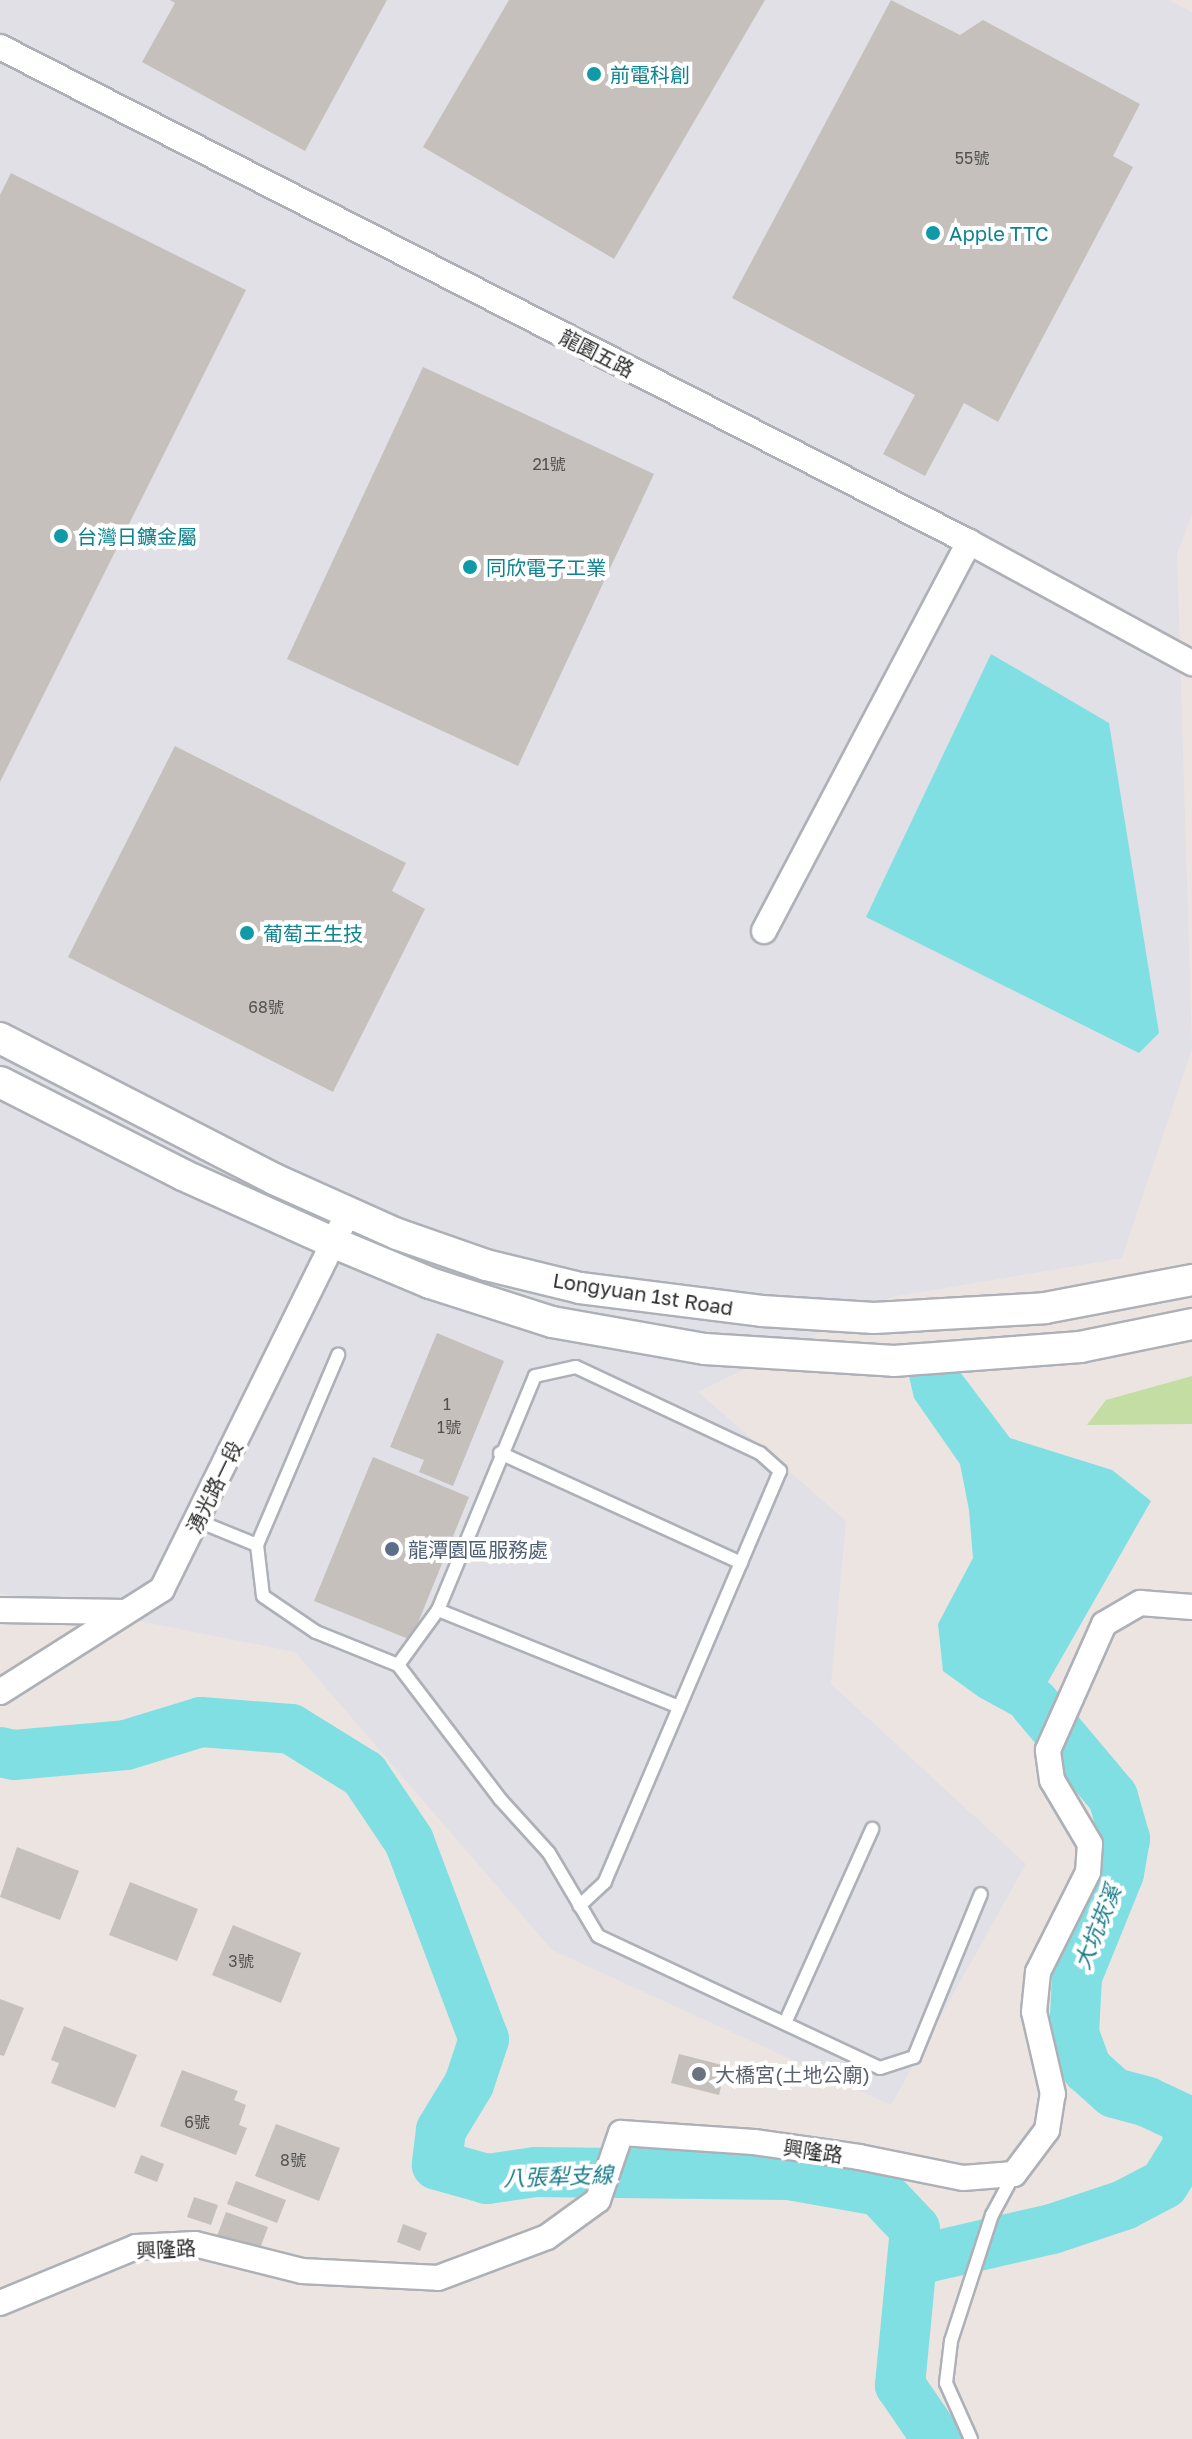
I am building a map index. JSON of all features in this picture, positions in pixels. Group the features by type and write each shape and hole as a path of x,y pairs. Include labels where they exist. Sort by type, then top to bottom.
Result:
{"street":[{"name":"龍園五路","path":"0,47 969,542 1192,663"},
{"path":"764,931 969,542"},
{"name":"Longyuan 1st Road","path":"0,1038 274,1179 397,1234 486,1265 580,1288 762,1311 874,1318 1045,1308 1192,1280"},
{"name":"Longyuan 1st Road","path":"0,1082 183,1175 332,1242 430,1283 552,1322 759,1354 894,1361 1080,1347 1192,1324"},
{"name":"湧光路一段","path":"0,1692 162,1589 348,1212"},
{"path":"1014,2174 1047,2130 1053,2094 1034,2012 1038,1972 1088,1872 1090,1844 1052,1780 1048,1750 1104,1624 1140,1603 1192,1607"},
{"path":"0,1610 125,1612"},
{"name":"興隆路","path":"0,2303 136,2247 195,2244 302,2271 438,2278 547,2237 598,2200 621,2133 754,2142 859,2157 963,2178 1014,2174"}],"lane":[{"path":"338,1355 257,1545 263,1596 316,1632 398,1665 500,1799 549,1853 598,1936 880,2068 914,2057 981,1894"},
{"path":"398,1665 438,1610 500,1453 535,1376 576,1367 760,1453 780,1471 605,1882 579,1906"},
{"path":"500,1453 741,1563"},
{"path":"198,1521 257,1545"},
{"path":"438,1610 679,1707"},
{"path":"785,2023 872,1829"},
{"path":"971,2439 946,2383 951,2341 992,2215 1014,2174"}],"shaded area":[{"path":"0,0 1169,0 1192,12 1192,515 1177,554 1192,1049 1122,1258 892,1297 698,1392 846,1521 831,1684 1026,1864 891,2105 552,1950 295,1652 0,1593"}],"green space":[{"path":"1192,1376 1192,1424 1087,1425 1106,1400"}],"water":[{"path":"991,654 1109,723 1159,1033 1139,1053 866,917"},
{"path":"960,1372 1010,1438 1112,1470 1151,1501 1025,1722 979,1697 943,1671 938,1624 973,1558 969,1510 960,1464 914,1398 909,1376"}],"building":[{"path":"170,0 387,0 305,151 142,62 175,3"},
{"name":"前電科創","path":"509,0 765,0 614,259 423,147"},
{"name":"Apple TTC","path":"891,0 960,35 983,20 1140,104 1113,156 1133,167 998,422 964,403 925,476 883,454 915,395 732,298"},
{"name":"台灣日鑛金屬","path":"11,173 246,290 0,782 0,195"},
{"name":"同欣電子工業","path":"423,367 654,474 518,766 287,659"},
{"name":"葡萄王生技","path":"175,746 406,863 392,891 425,909 333,1092 68,957"},
{"path":"437,1333 504,1361 453,1486 419,1472 424,1460 390,1447"},
{"name":"龍潭園區服務處","path":"373,1457 469,1497 411,1640 314,1601"},
{"path":"17,1847 79,1871 60,1920 0,1897"},
{"path":"130,1882 198,1909 177,1961 109,1935"},
{"path":"233,1925 301,1953 281,2003 212,1975"},
{"path":"0,1999 24,2008 4,2056 0,2055"},
{"path":"64,2026 137,2055 115,2108 51,2083 59,2063 51,2060"},
{"name":"大橋宮(土地公廟)","path":"679,2054 726,2066 719,2095 671,2083"},
{"path":"182,2070 238,2091 234,2100 246,2105 239,2125 247,2128 236,2155 160,2126"},
{"path":"276,2124 340,2148 319,2201 255,2176"},
{"path":"141,2155 164,2164 157,2182 134,2173"},
{"path":"236,2181 286,2200 277,2223 227,2204"},
{"path":"194,2197 218,2205 211,2225 187,2217"},
{"path":"226,2212 268,2227 258,2254 214,2244"},
{"path":"403,2224 427,2233 420,2251 397,2242"}],"waterway":[{"name":"大坑崁溪","path":"913,2261 1052,2229 1124,2205 1164,2184 1189,2144 1184,2119 1148,2102 1114,2093 1087,2069 1074,2034 1077,1977 1119,1873 1125,1839 1113,1797 1034,1703"},
{"name":"八張犁支線","path":"0,1752 14,1755 126,1745 201,1722 291,1729 364,1774 409,1841 484,2039 469,2084 441,2130 437,2165 487,2179 536,2172 788,2175 879,2191 915,2229 900,2385 937,2439"}],"place":[{"name":"前電科創","path":"594,74"},
{"name":"Apple TTC","path":"933,233"},
{"name":"台灣日鑛金屬","path":"61,536"},
{"name":"同欣電子工業","path":"470,567"},
{"name":"葡萄王生技","path":"247,933"},
{"name":"龍潭園區服務處","path":"392,1549"},
{"name":"大橋宮(土地公廟)","path":"699,2074"}]}
